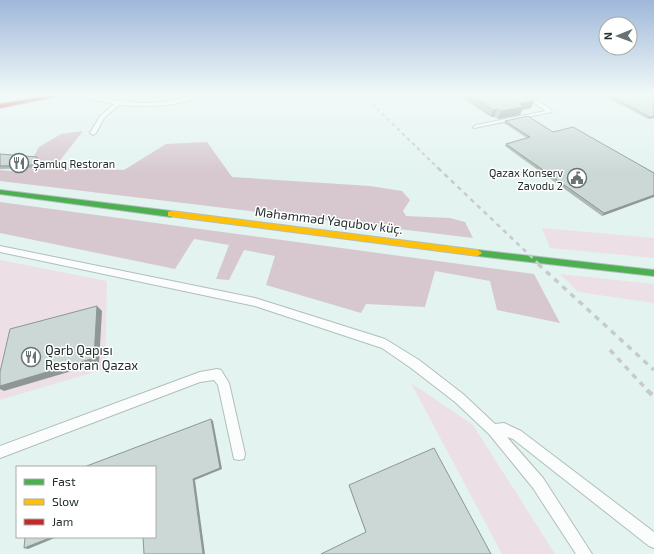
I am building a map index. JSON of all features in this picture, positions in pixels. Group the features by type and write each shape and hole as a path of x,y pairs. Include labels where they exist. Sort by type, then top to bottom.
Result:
{"main road":[{"name":"Məhəmməd Yaqubov küç.","path":"0,192 654,274"}],"lane":[{"path":"93,133 100,120"},
{"path":"476,128 513,120"},
{"path":"0,249 255,302 385,344 415,364 459,398 493,430 538,484 586,554"},
{"path":"0,452 200,377 217,374 223,383 239,454"},
{"path":"493,430 504,428 517,435 654,541"}],"shaded area":[{"path":"83,131 61,159 57,167 124,170 166,144 207,142 232,177 370,186 402,191 410,200 403,211 406,216 450,218 465,222 473,238 0,181 0,170 22,172 29,165 39,147 61,134"},
{"path":"0,202 534,274 560,323 497,310 490,281 435,271 425,307 366,304 361,313 266,285 275,256 244,250 229,280 216,279 229,245 194,239 175,269 0,233"},
{"path":"542,228 654,238 654,258 550,248"},
{"path":"0,260 107,281 105,369 0,400"},
{"path":"560,274 654,284 654,303 578,292"},
{"path":"411,383 473,425 555,554 502,554"}],"building":[{"path":"534,120 553,132 573,127 654,173 654,195 604,213 506,144 530,137 505,121"},
{"path":"0,154 37,157 36,165 0,166"},
{"path":"97,306 94,358 0,386 0,372 10,329"},
{"path":"211,419 220,468 193,479 203,554 144,554 143,538 156,538 156,466 87,466"},
{"path":"434,448 491,554 321,554 366,532 349,485"},
{"path":"25,538 49,538 24,548"}],"railway":[{"path":"389,120 439,169"},
{"path":"438,168 540,265"},
{"path":"538,264 654,370"},
{"path":"610,350 648,391"},
{"path":"648,391 654,397"}],"traffic: fast":[{"path":"0,192 171,214"},
{"path":"478,253 654,273"}],"traffic: slow":[{"path":"171,214 478,253"}],"place":[{"name":"Şamlıq Restoran","path":"19,163"},
{"name":"Qazax Konserv Zavodu 2","path":"577,178"},
{"name":"Qərb Qapısı Restoran Qazax","path":"31,357"}]}
